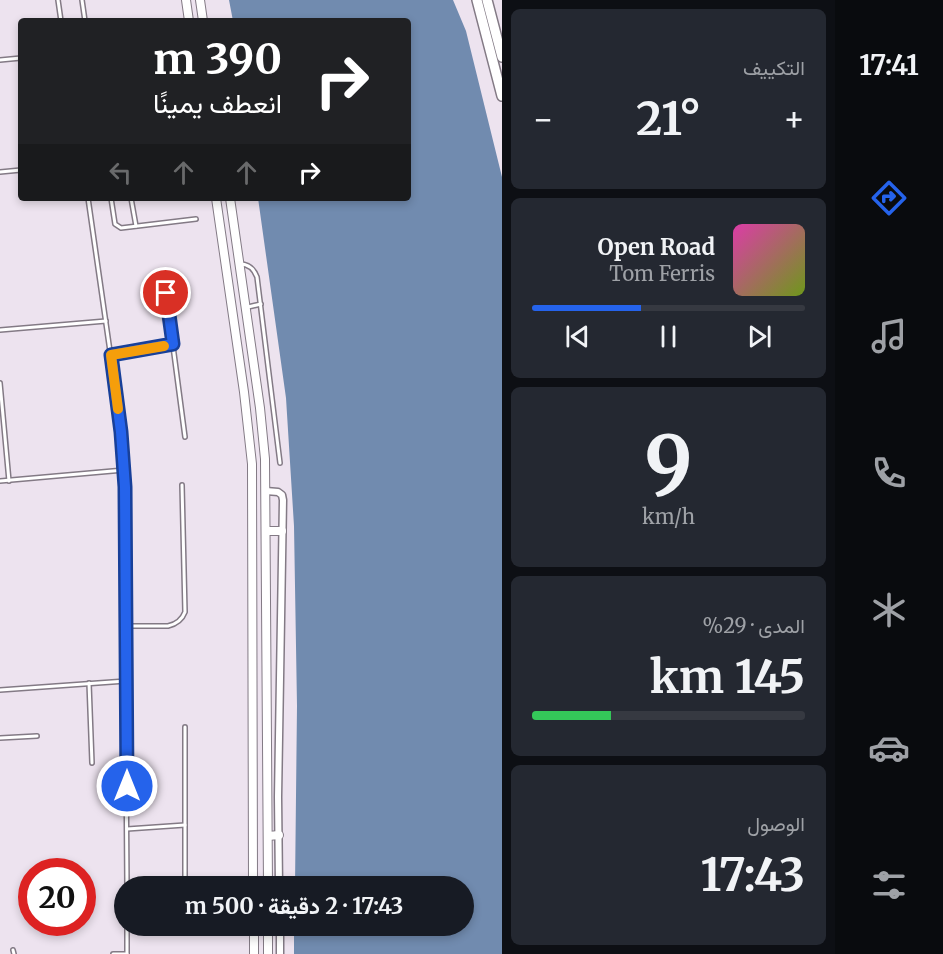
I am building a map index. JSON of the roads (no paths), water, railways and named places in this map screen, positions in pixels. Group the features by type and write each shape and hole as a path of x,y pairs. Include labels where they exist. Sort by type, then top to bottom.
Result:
{"main road":[{"path":"477,0 502,96"},
{"path":"487,0 502,57"}],"street":[{"path":"186,0 189,18"},
{"path":"200,0 203,18"},
{"path":"216,201 244,392 252,465 253,876"},
{"path":"230,201 265,459 266,876"},
{"path":"266,491 275,491 282,495 283,500 278,797 279,876"},
{"path":"266,531 282,531"},
{"path":"267,796 278,797"},
{"path":"268,836 279,835"},
{"path":"253,869 259,867 263,870 264,876"},
{"path":"254,936 254,954"},
{"path":"268,936 268,954"},
{"path":"280,936 280,954"}],"lane":[{"path":"58,0 61,18"},
{"path":"82,0 85,18"},
{"path":"0,60 18,58"},
{"path":"0,172 18,170"},
{"path":"88,201 111,355 124,470 127,876"},
{"path":"111,201 114,221 121,228 196,219"},
{"path":"132,201 136,226"},
{"path":"239,264 249,266 257,276 280,463"},
{"path":"166,293 185,437"},
{"path":"246,307 261,304"},
{"path":"0,330 106,321"},
{"path":"111,355 173,344"},
{"path":"0,383 9,480"},
{"path":"0,481 124,470"},
{"path":"125,626 168,626 180,620 185,612 182,485"},
{"path":"0,690 126,681"},
{"path":"89,683 92,763"},
{"path":"185,727 185,876"},
{"path":"0,738 38,735"},
{"path":"127,829 185,825"},
{"path":"113,954 128,954 127,936"}],"water":[{"path":"229,0 453,0 466,31 502,177 502,954 294,954 294,936 474,936 474,876 295,876 297,706 294,526 286,398 258,201 411,201 411,18 232,18"}]}
